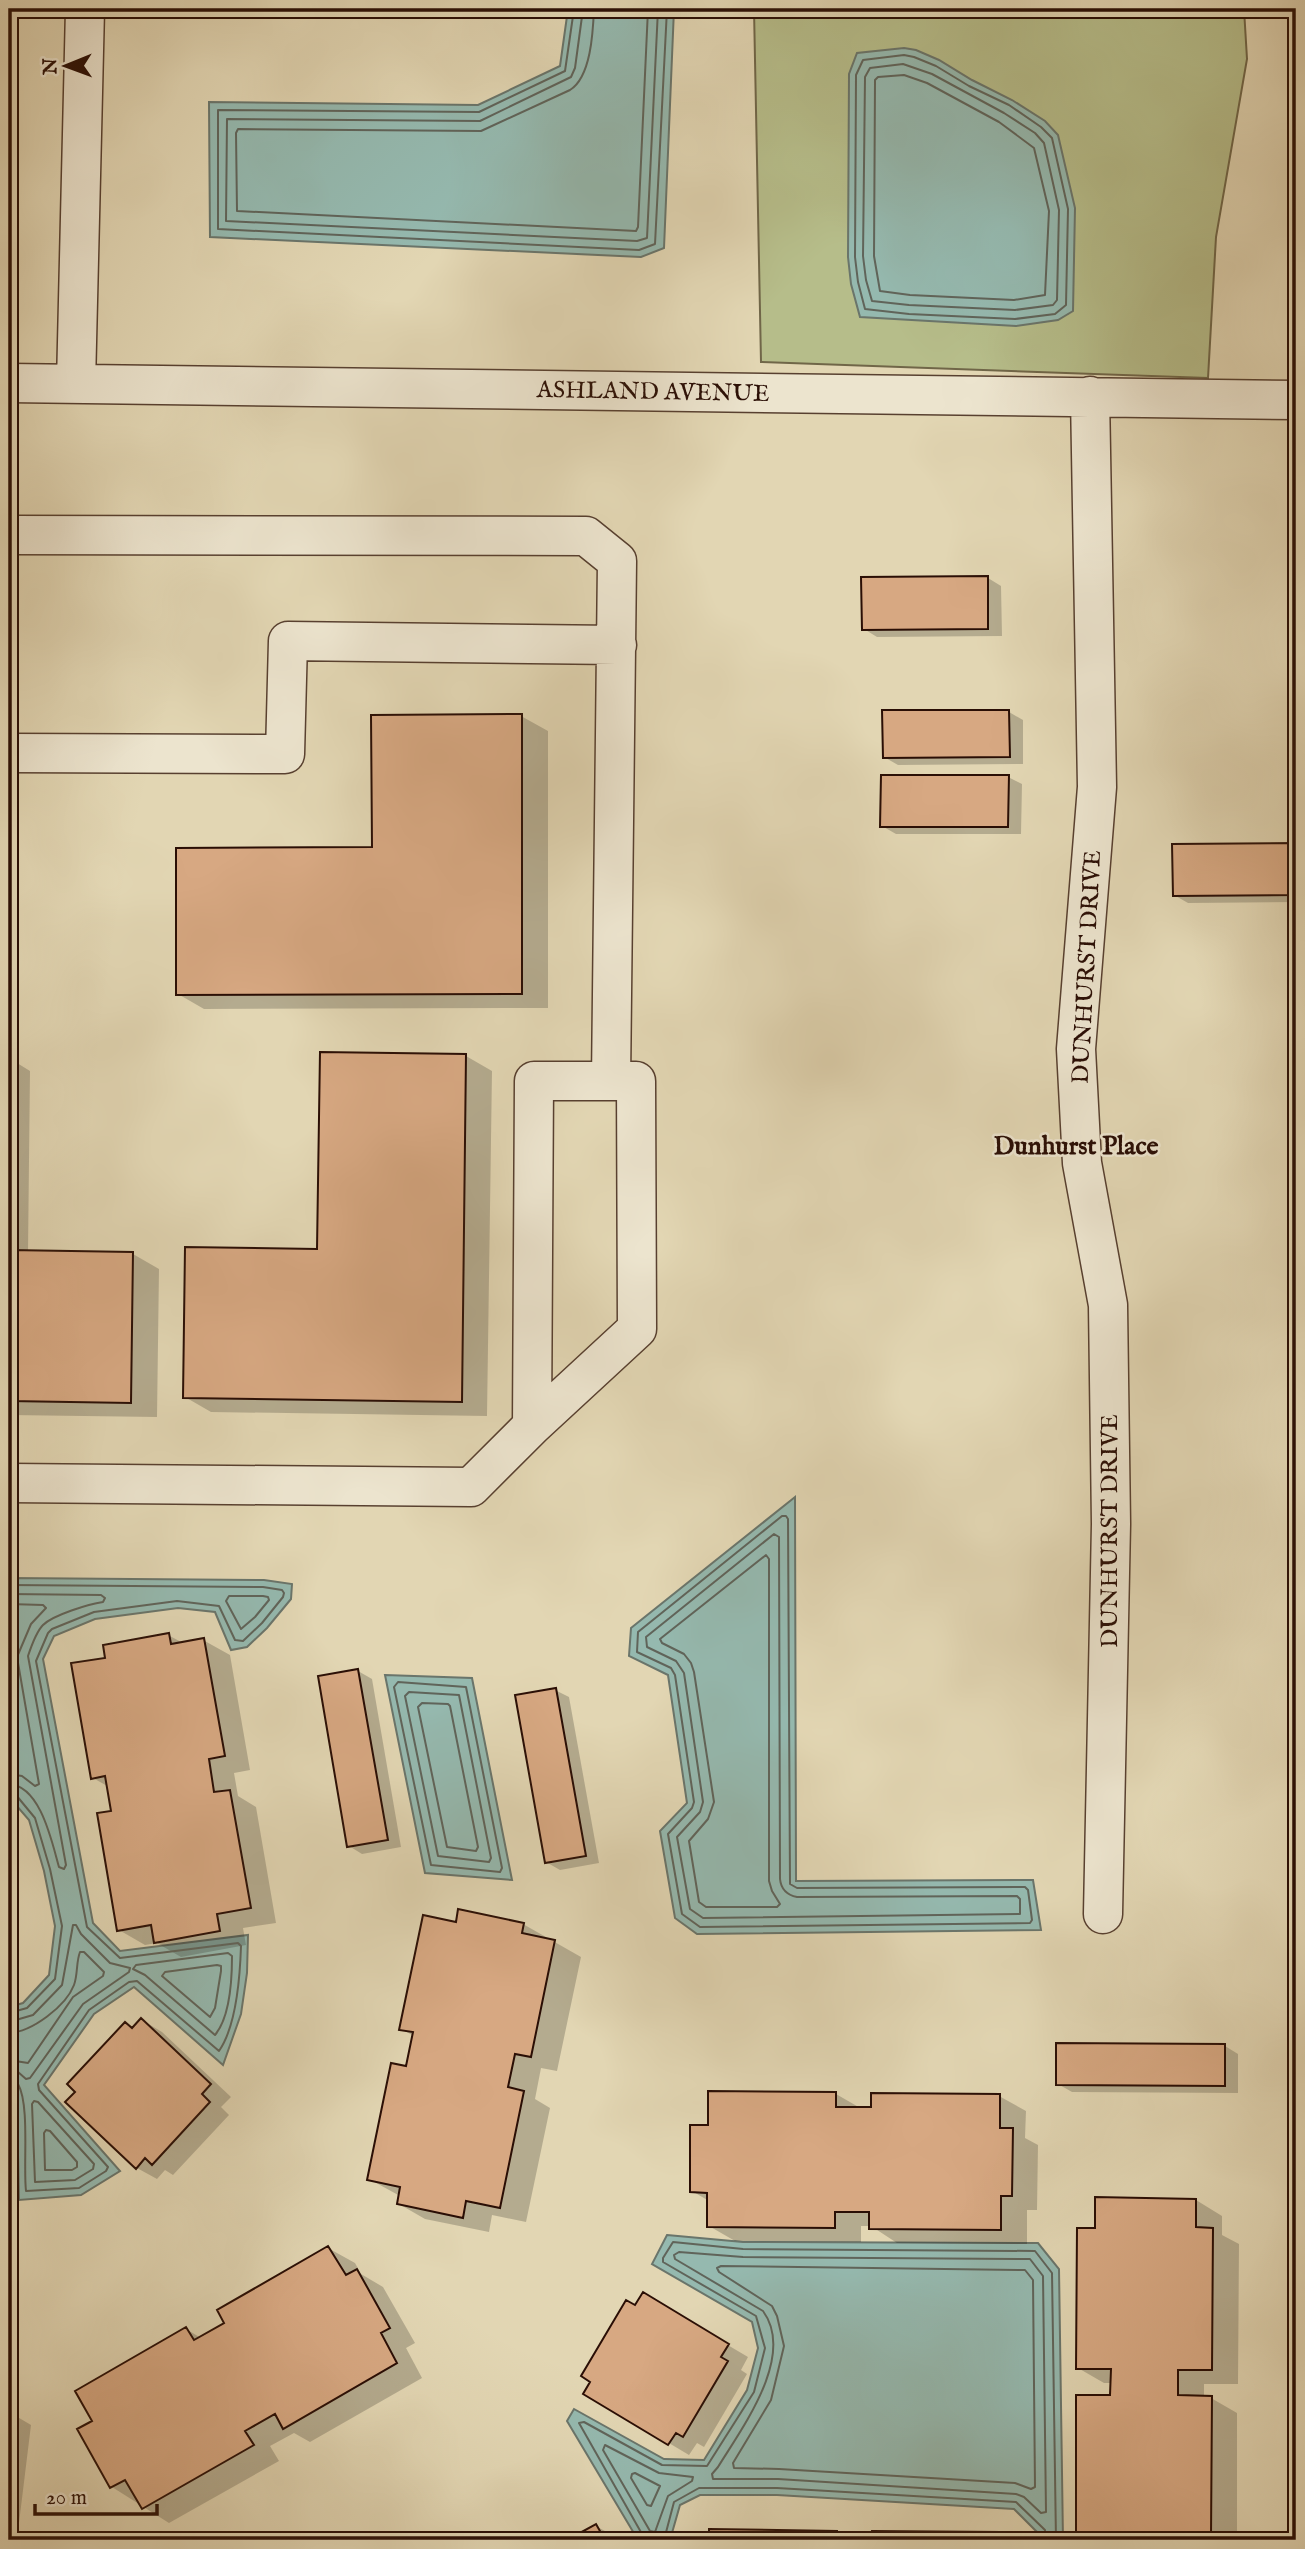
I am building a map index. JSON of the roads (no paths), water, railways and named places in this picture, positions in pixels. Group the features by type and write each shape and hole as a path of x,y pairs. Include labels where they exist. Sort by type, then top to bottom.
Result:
{"street":[{"path":"76,384 85,9"},
{"name":"ASHLAND AVENUE","path":"9,383 1296,400"},
{"name":"DUNHURST DRIVE","path":"1090,396 1097,787 1076,1049 1082,1163 1108,1304 1111,1524 1103,1914"},
{"path":"9,535 586,536 617,561 611,1081"},
{"path":"9,753 285,754 288,641 617,645"},
{"path":"9,1483 471,1487 532,1426 637,1329 636,1081 534,1081 532,1426"}],"water":[{"path":"568,9 674,9 664,248 641,257 210,237 209,102 478,105 560,66"},
{"path":"904,48 939,60 1012,100 1045,121 1058,135 1075,208 1073,311 1058,320 1016,326 860,317 851,284 848,257 849,74 857,53"},
{"path":"795,1497 796,1881 1033,1880 1041,1930 697,1934 675,1918 660,1831 687,1803 668,1675 629,1656 631,1628"},
{"path":"9,1578 264,1580 292,1584 291,1599 247,1647 231,1650 215,1612 178,1608 95,1619 54,1636 43,1659 93,1923 120,1951 248,1935 247,1973 241,2014 223,2065 134,1987 94,2014 44,2085 120,2171 81,2195 19,2200 17,2110 9,2076 9,2007 23,2003 49,1975 55,1926 44,1871 29,1820 9,1797"},
{"path":"385,1675 472,1678 512,1880 425,1873"},
{"path":"667,2235 743,2242 1038,2243 1059,2269 1063,2540 1039,2540 1039,2534 1014,2509 777,2495 700,2495 680,2505 670,2540 638,2540 567,2421 574,2409 664,2459 704,2460 747,2390 758,2348 752,2322 652,2264"}],"district":[{"name":"Dunhurst Place","path":"1076,1145"}]}
